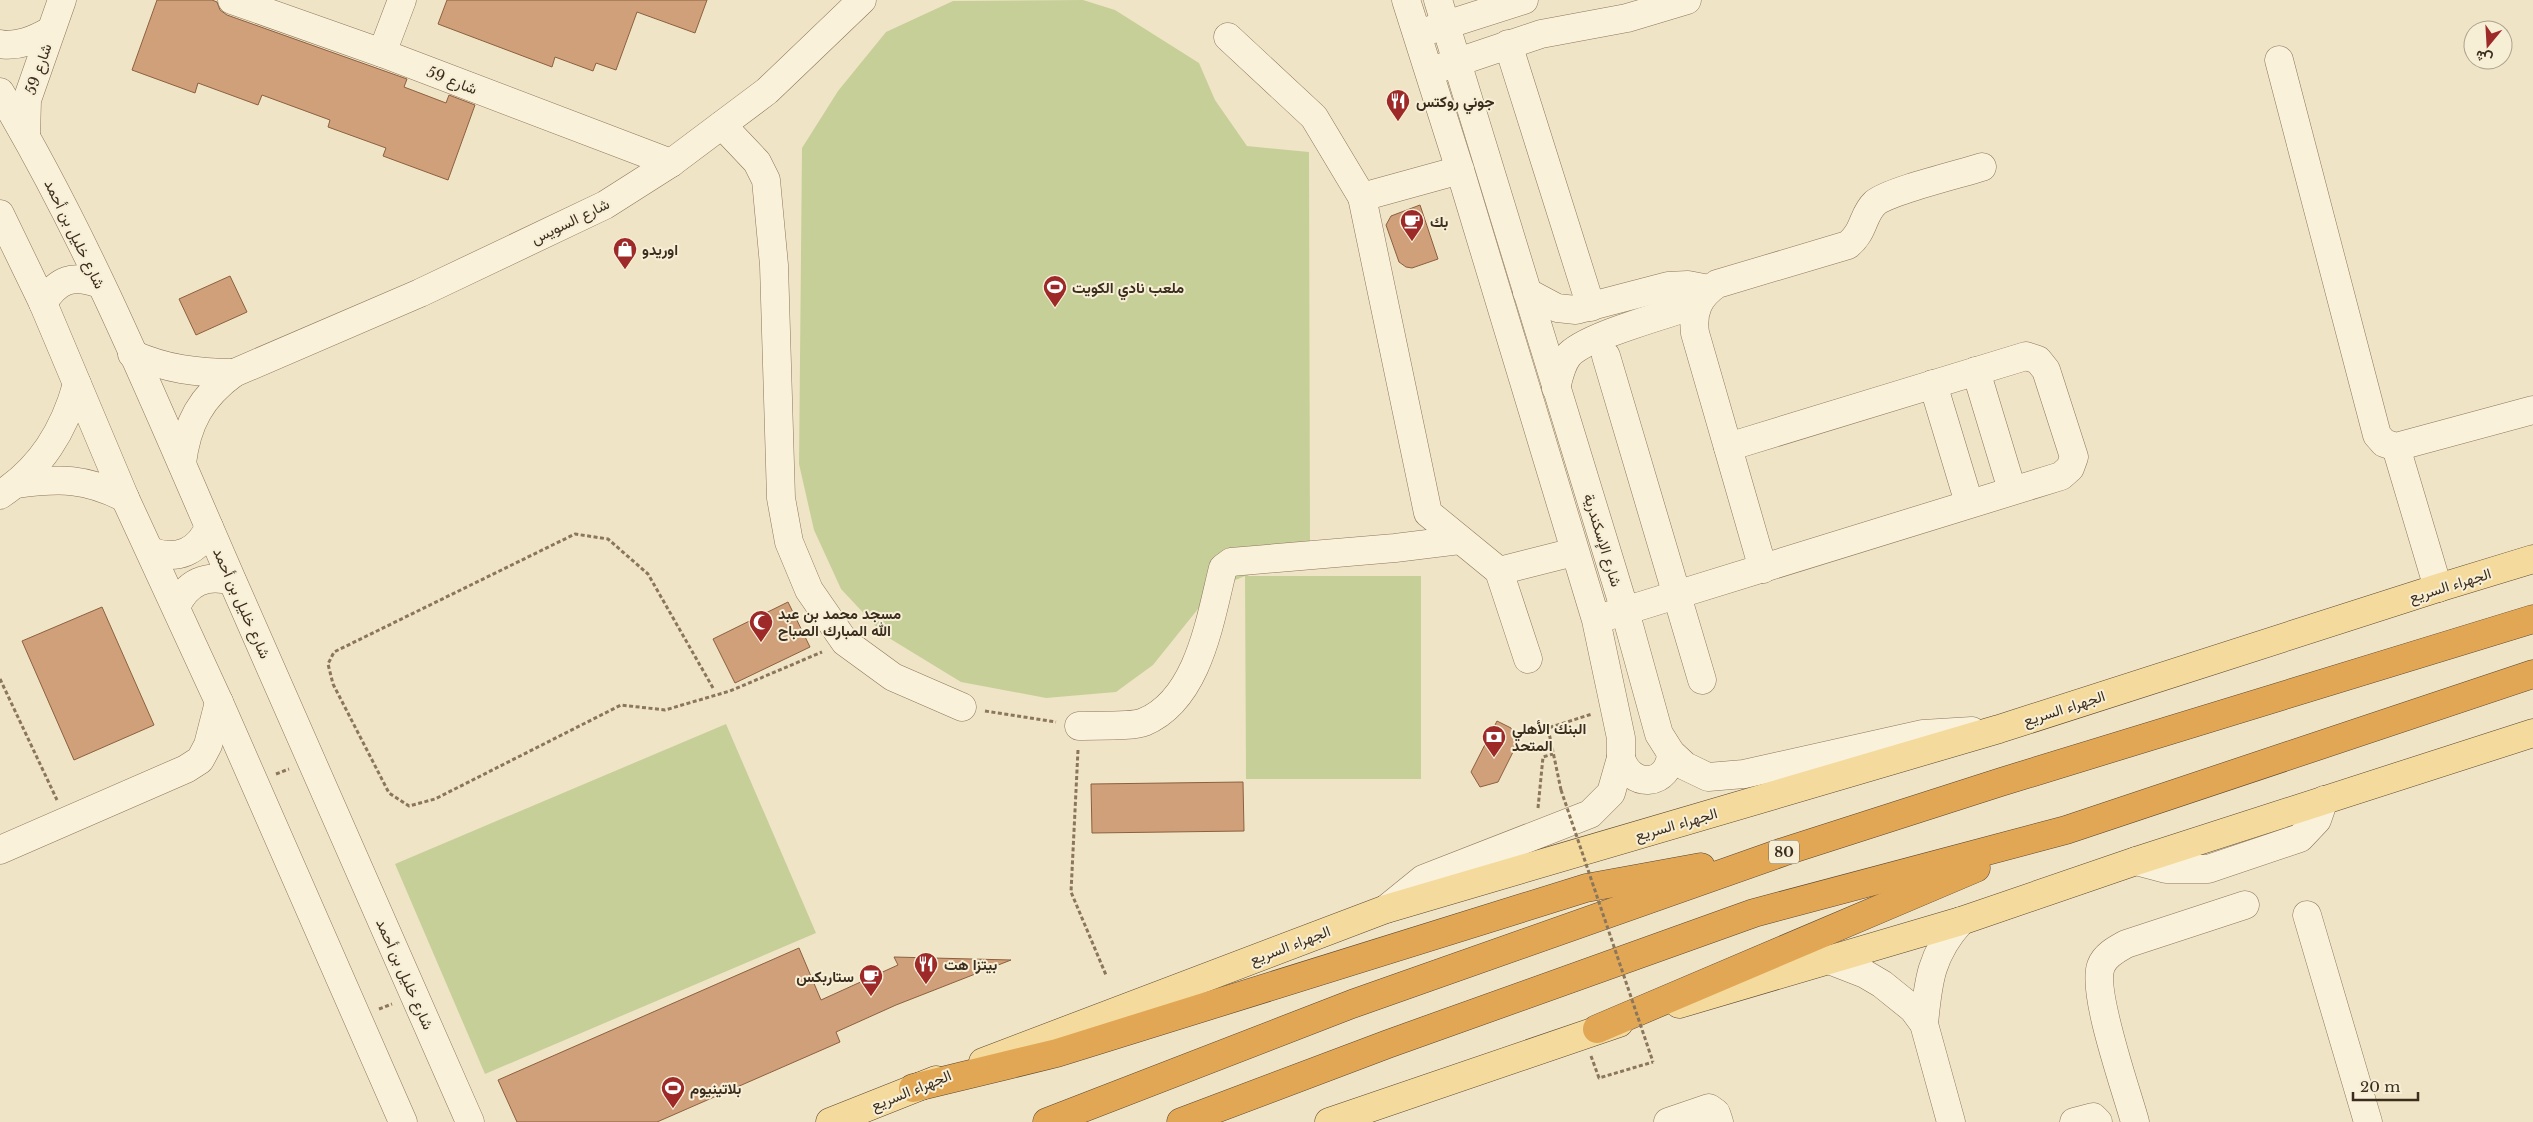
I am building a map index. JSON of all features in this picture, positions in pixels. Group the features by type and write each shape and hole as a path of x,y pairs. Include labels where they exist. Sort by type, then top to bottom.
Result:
{"highway":[{"name":"80","path":"1047,1122 1352,1004 1783,852 2001,782 2533,619"},
{"path":"1181,1122 1388,1044 1754,913 2066,830 2533,674"},
{"path":"1597,1029 2066,830"},
{"path":"913,1088 1057,1052 1586,888 1783,852"}],"main road":[{"name":"الجهراء السريع","path":"830,1122 913,1088 1386,909 1999,729 2438,588 2533,560"},
{"path":"1330,1122 1597,1029 1961,921 2136,861 2533,732"}],"street":[{"name":"شارع 59","path":"26,136 27,100 62,0"},
{"name":"شارع 59","path":"232,0 382,53 671,163"},
{"path":"382,53 402,0"},
{"name":"شارع الإسكندرية","path":"1386,909 1423,879 1590,814 1611,792 1621,758 1622,738 1596,620 1460,170 1406,0"},
{"path":"1417,34 1442,12 1524,0"},
{"path":"1600,0 1608,12 1617,17 1627,18"},
{"path":"1429,72 1541,34 1627,18 1687,0"},
{"name":"شارع السويس","path":"182,463 184,441 198,408 216,386 234,373 420,293 596,209 671,163 767,91 850,4"},
{"name":"شارع الإسكندرية","path":"1442,12 1625,611 1659,734 1672,753 1685,766 1708,777 1744,774 1923,734 1999,729"},
{"name":"شارع 59","path":"0,44 30,42 50,32"},
{"path":"1228,37 1314,117 1362,197 1428,513 1499,571 1528,659"},
{"path":"1508,44 1591,307"},
{"path":"2279,60 2378,435 2384,443 2396,447 2533,410"},
{"name":"شارع خليل بن أحمد","path":"0,92 26,136 100,284 182,463 470,1122"},
{"path":"722,125 756,162 766,180 774,265 781,498 789,542 809,590 845,642 893,677 962,707"},
{"path":"1556,388 1562,368 1569,355 1580,347 1703,297 1726,280 1848,244 1862,230 1868,211 1882,198 1982,167"},
{"path":"1362,197 1460,170"},
{"path":"0,214 43,303 125,498 152,552 219,702 403,1122"},
{"path":"43,303 52,289 67,280 84,278 100,284"},
{"path":"1526,292 1557,308 1576,310 1668,286 1688,285 1703,297"},
{"path":"1703,297 1694,323 1695,333 1763,569"},
{"name":"شارع السويس","path":"132,354 156,364 181,371 234,373"},
{"path":"1606,356 1702,680"},
{"path":"1596,620 2066,473 2073,463 2073,451 2046,370 2038,360 2026,356 1728,447"},
{"path":"1976,370 2012,490"},
{"path":"8,489 34,467 61,428 77,384"},
{"path":"1933,384 1969,503"},
{"path":"2396,447 2438,588"},
{"path":"8,489 55,479 73,480 100,486 125,498"},
{"path":"152,552 175,556 186,553 204,537 209,527"},
{"path":"1079,726 1143,723 1168,705 1189,680 1204,642 1223,568 1231,562 1395,548 1460,540"},
{"path":"1499,571 1574,552"},
{"path":"176,607 184,592 198,581 209,578 232,581"},
{"path":"0,850 186,769 200,760 208,745 219,702"},
{"path":"1621,758 1624,766 1634,777 1650,780 1664,773 1672,753"},
{"path":"2135,1122 2103,1008 2098,978 2101,966 2111,953 2126,944 2245,905"},
{"path":"2307,915 2368,1122"},
{"path":"1924,1024 1927,985 1932,965 1949,934 1961,921"},
{"path":"1829,960 1865,974 1882,984 1914,1009 1924,1024 1951,1122"},
{"path":"1668,1122 1708,1108 1716,1113 1719,1122"},
{"path":"2074,1122 2093,1117 2098,1122"}],"path":[{"path":"713,688 648,574 608,539 576,534 334,652 328,664 333,684 389,793 409,806 435,799 621,705 665,710 730,690 845,642"},
{"path":"0,679 67,821"},
{"path":"1599,1078 1653,1062 1561,790 1548,728 1615,706"},
{"path":"962,707 1079,726 1071,892 1106,975"},
{"path":"1535,835 1543,757 1553,754"},
{"path":"255,784 311,759"},
{"path":"358,1018 414,994"}],"green space":[{"name":"ملعب نادي الكويت","path":"1083,0 1115,10 1199,63 1215,100 1247,146 1309,152 1310,548 1247,576 1421,576 1421,779 1246,779 1245,576 1214,589 1153,665 1116,692 1046,698 961,682 884,635 841,589 814,530 799,464 802,148 838,91 886,32 953,1"},
{"path":"726,724 816,933 485,1074 395,864"}],"building":[{"path":"157,0 212,0 217,2 220,10 227,15 407,79 404,87 446,103 449,95 475,105 448,180 383,156 386,148 328,127 330,120 262,95 258,105 198,83 195,93 132,70"},
{"path":"447,0 707,0 695,33 637,12 616,70 596,63 593,71 555,57 552,67 438,24"},
{"name":"بك","path":"1420,205 1438,259 1412,268 1406,267 1399,262 1386,225 1391,216"},
{"path":"230,276 247,312 196,335 179,299"},
{"name":"مسجد محمد بن عبد الله المبارك الصباح","path":"788,602 810,647 735,683 713,639"},
{"path":"102,607 154,725 74,760 22,641"},
{"name":"البنك الأهلي المتحد","path":"1497,721 1511,728 1517,744 1498,782 1480,787 1471,772"},
{"path":"1243,782 1244,831 1092,833 1091,784"},
{"path":"799,948 821,1000 898,965 894,957 1011,960 896,1005 836,1032 840,1042 657,1122 517,1122 498,1080"}],"place":[{"name":"جوني روكتس","path":"1398,122"},
{"name":"بك","path":"1412,242"},
{"name":"اوريدو","path":"625,270"},
{"name":"ملعب نادي الكويت","path":"1055,308"},
{"name":"مسجد محمد بن عبد الله المبارك الصباح","path":"761,643"},
{"name":"البنك الأهلي المتحد","path":"1494,758"},
{"name":"بيتزا هت","path":"926,985"},
{"name":"ستاربكس","path":"871,997"},
{"name":"بلاتينيوم","path":"673,1109"}]}
